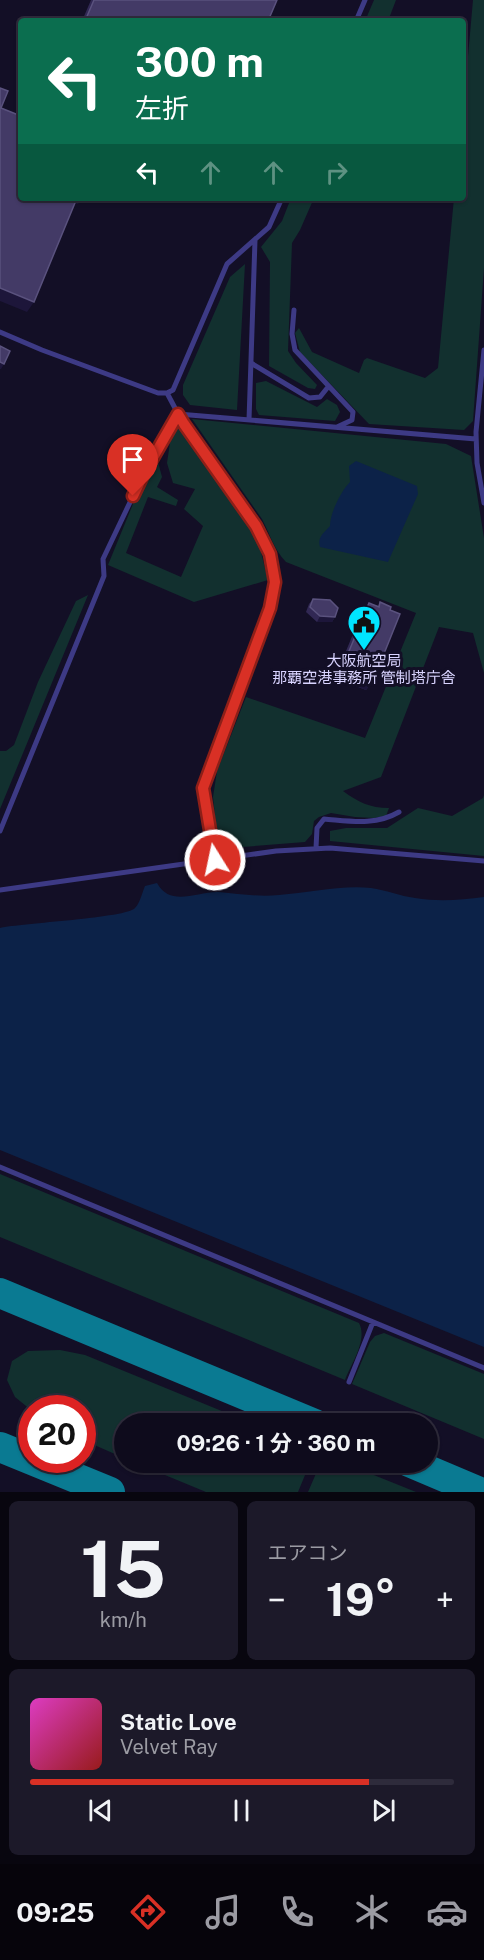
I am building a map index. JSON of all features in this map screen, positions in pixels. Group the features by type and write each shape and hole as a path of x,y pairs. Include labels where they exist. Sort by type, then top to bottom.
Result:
{"lane":[{"path":"357,18 365,0"},
{"path":"0,332 158,393 167,393 173,390 227,264 269,227 281,201"},
{"path":"249,420 255,240"},
{"path":"294,309 292,334 295,350 352,412 352,420 336,428"},
{"path":"484,350 476,440 477,463 484,503"},
{"path":"251,363 309,398 320,397 328,387"},
{"path":"167,393 184,424 256,526 270,554 275,582 270,608 203,788 215,860"},
{"path":"178,414 476,440"},
{"path":"0,831 104,576 103,559 143,475 178,414"},
{"path":"316,848 317,828 324,819 369,823 388,819 399,813"},
{"path":"0,890 276,851 316,848 484,861"},
{"path":"0,1167 484,1368"},
{"path":"349,1382 373,1322"}],"green space":[{"path":"374,0 396,0 389,18 366,18"},
{"path":"473,0 484,0 484,268 473,421 464,430 369,424 300,352 295,333 299,328 312,352 359,373 367,358 425,378 438,368 454,201 466,201 466,79"},
{"path":"290,201 313,201 292,243 288,351 317,385 315,389 308,388 269,366 270,262 261,247 282,221"},
{"path":"245,264 237,410 190,405 183,395 183,385 230,277"},
{"path":"266,381 317,407 327,399 337,405 340,412 335,421 259,415 256,409 256,383"},
{"path":"192,419 446,444 471,456 484,538 484,673 473,633 439,627 381,777 343,791 364,804 389,808 386,816 355,817 331,813 314,821 312,834 305,842 243,847 222,838 216,826 213,797 217,771 246,697 365,738 416,613 286,562 275,547 262,519"},
{"path":"178,427 239,510 258,540 268,580 194,602 108,565 144,477 158,462 162,477 157,487 178,500 176,506 148,497 126,553 181,577 203,526 184,509 195,489 173,483 167,463 171,436"},
{"path":"88,595 0,809 0,751 6,751 14,745 38,682 76,601"},
{"path":"484,795 484,856 330,841 330,831 346,828 387,828 418,808 452,816 483,798"},
{"path":"0,1174 359,1323 360,1344 345,1380 0,1237"},
{"path":"384,1333 484,1374 484,1439 438,1420 438,1413 422,1413 352,1384 370,1342 375,1336"},
{"path":"60,1350 85,1355 227,1413 114,1413 114,1454 96,1446 96,1395 18,1395 18,1399 15,1397 7,1380 12,1361 28,1351"},
{"path":"160,1473 306,1473 298,1492 206,1492"},
{"path":"316,1473 369,1473 416,1492 308,1492"}],"water":[{"path":"356,461 417,486 418,494 388,562 320,547 319,544 323,533 330,526 332,515 343,491 350,482 349,466"},
{"path":"157,883 163,891 177,897 211,892 272,896 359,887 433,900 484,897 484,1347 0,1150 0,928 128,912 137,906 145,886"}],"building":[{"path":"94,0 277,0 269,18 86,18"},
{"path":"0,88 8,91 1,108 18,115 18,201 76,201 34,302 0,288"},
{"path":"0,346 10,351 4,364 0,362"},
{"path":"313,599 330,600 338,608 335,617 320,616 310,607"},
{"name":"大阪航空局 那覇空港事務所 管制塔庁舎","path":"380,602 400,614 373,681 342,668 369,603 379,607"}],"taxiway":[{"path":"0,1293 289,1413"},
{"path":"0,1447 110,1492"},
{"path":"435,1473 480,1492"}],"place":[{"name":"大阪航空局 那覇空港事務所 管制塔庁舎","path":"364,651"}],"route":[{"path":"133,496 178,414 256,526 270,554 275,582 270,608 203,788 215,860"}]}
